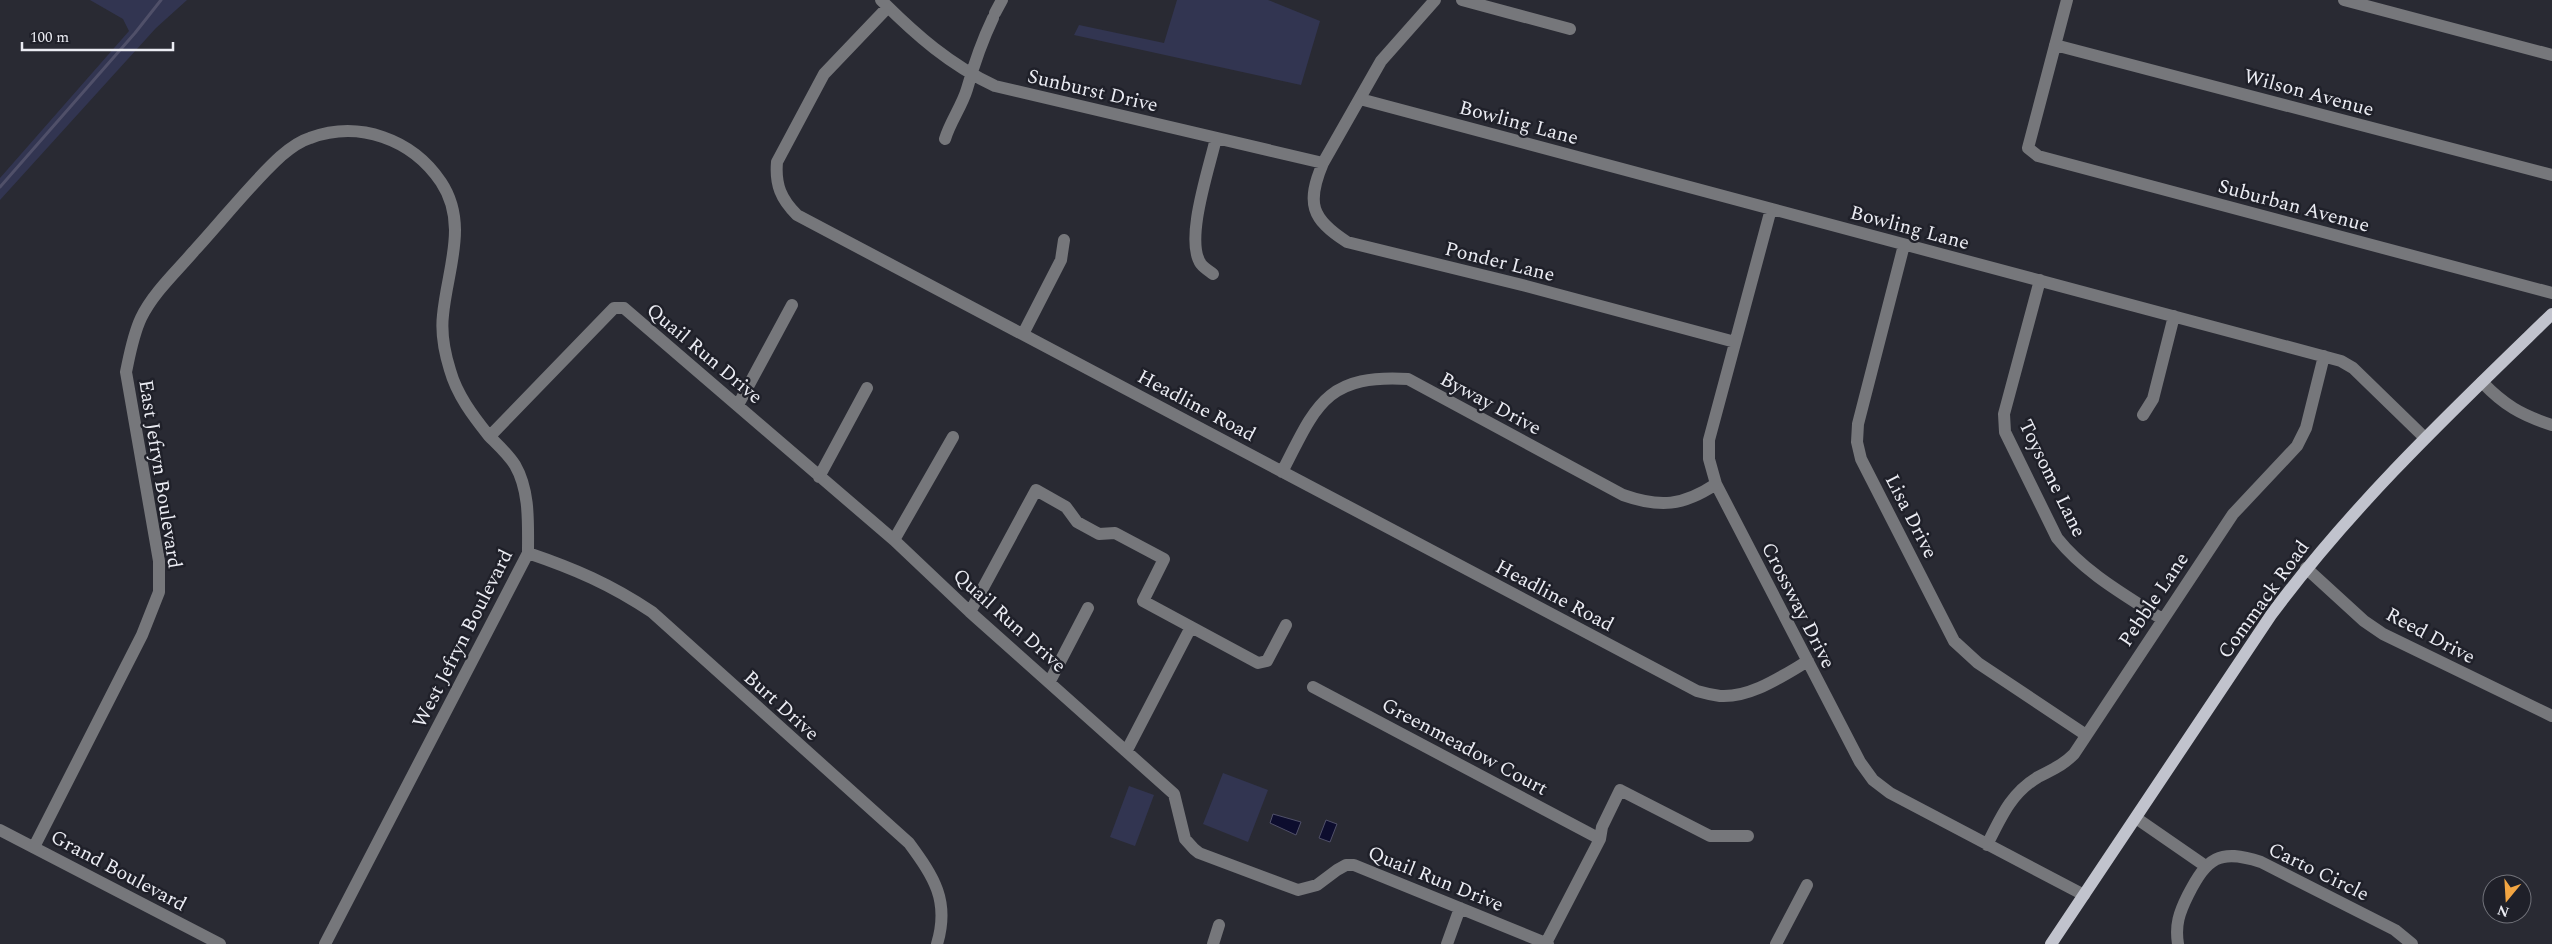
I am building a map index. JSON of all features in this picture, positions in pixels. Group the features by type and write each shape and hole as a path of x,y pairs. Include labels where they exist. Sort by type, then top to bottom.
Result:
{"main road":[{"name":"Commack Road","path":"2051,944 2254,639 2306,568 2348,519 2425,438 2552,314"}],"street":[{"path":"945,139 950,124 967,90 970,74 1002,0"},
{"name":"Ponder Lane","path":"1435,0 1381,62 1323,163 1316,180 1313,197 1317,214 1326,228 1347,242 1526,286 1735,342"},
{"path":"1462,0 1570,29"},
{"path":"2055,45 2067,0"},
{"path":"2344,0 2552,55"},
{"name":"Sunburst Drive","path":"885,3 925,43 970,74 995,86 1029,96 1323,163"},
{"name":"Headline Road","path":"885,3 824,74 777,162 776,178 784,202 797,215 1697,691 1721,696 1744,693 1777,679 1808,661"},
{"name":"Suburban Avenue","path":"2055,45 2028,148 2038,156 2552,293"},
{"name":"Wilson Avenue","path":"2055,45 2552,175"},
{"name":"Bowling Lane","path":"1360,99 2341,361 2353,368 2425,438"},
{"name":"East Jefryn Boulevard","path":"34,847 142,635 159,592 159,556 126,372 132,343 138,326 154,298 281,156 308,138 337,131 363,132 384,136 403,145 427,164 442,183 450,202 456,227 454,259"},
{"path":"1213,274 1201,264 1195,246 1201,204 1216,138"},
{"name":"Crossway Drive","path":"1771,209 1710,440 1709,459 1716,484 1860,762 1873,780 1890,793 2084,895"},
{"path":"1023,334 1061,260 1064,240"},
{"name":"Lisa Drive","path":"1904,245 1858,424 1857,442 1862,459 1954,641 1978,663 2086,735"},
{"name":"West Jefryn Boulevard","path":"325,944 528,553 528,515 524,485 514,464 490,436 457,390 449,369 442,318 454,259"},
{"name":"Toysome Lane","path":"2040,280 2004,414 2006,432 2058,538 2069,553 2085,568 2162,619"},
{"path":"738,405 792,306"},
{"name":"Quail Run Drive","path":"490,436 614,308 624,308 894,540 970,612 1050,681 1174,794 1185,839 1199,853 1298,890 1317,885 1346,865 1354,865 1547,944"},
{"path":"2143,415 2153,399 2174,316"},
{"name":"Pebble Lane","path":"1987,844 2007,805 2021,789 2038,777 2063,765 2086,735 2233,514 2297,446 2306,428 2324,356"},
{"name":"Byway Drive","path":"1282,472 1312,412 1327,396 1350,383 1380,377 1408,379 1623,495 1641,501 1679,503 1697,497 1716,484"},
{"path":"2482,382 2501,402 2519,413 2552,425"},
{"path":"820,477 867,388"},
{"path":"894,540 953,437"},
{"path":"970,612 1036,490 1066,506 1077,522 1099,534 1115,533 1164,559 1143,601 1191,628 1258,663 1266,662 1286,625"},
{"name":"Burt Drive","path":"528,553 586,574 615,588 652,612 909,843 929,871 941,899 942,928 937,944"},
{"name":"Reed Drive","path":"2306,568 2364,621 2383,634 2552,716"},
{"path":"1050,681 1088,608"},
{"path":"1127,750 1191,628"},
{"name":"Greenmeadow Court","path":"1313,687 1600,839"},
{"path":"1547,944 1600,839 1602,827 1620,790 1710,836 1748,836"},
{"path":"2136,818 2204,865 2179,913 2176,927 2178,944"},
{"name":"Grand Boulevard","path":"0,830 220,944"},
{"name":"Carto Circle","path":"2204,865 2224,856 2243,856 2261,862 2395,930 2412,944"},
{"path":"1776,944 1807,885"},
{"path":"1447,944 1460,908"},
{"path":"1213,944 1220,925"}],"shaded area":[{"path":"90,0 187,0 156,28 0,200 0,178 129,31 123,19"},
{"path":"1177,0 1268,0 1320,21 1301,85 1074,35 1079,25 1164,43"},
{"path":"1223,773 1268,790 1248,842 1203,824"},
{"path":"1129,786 1154,795 1135,846 1110,837"},
{"path":"1273,814 1301,822 1296,835 1270,823"},
{"path":"1326,820 1337,824 1330,842 1319,838"}],"waterway":[{"path":"0,187 135,33 161,0"}]}
